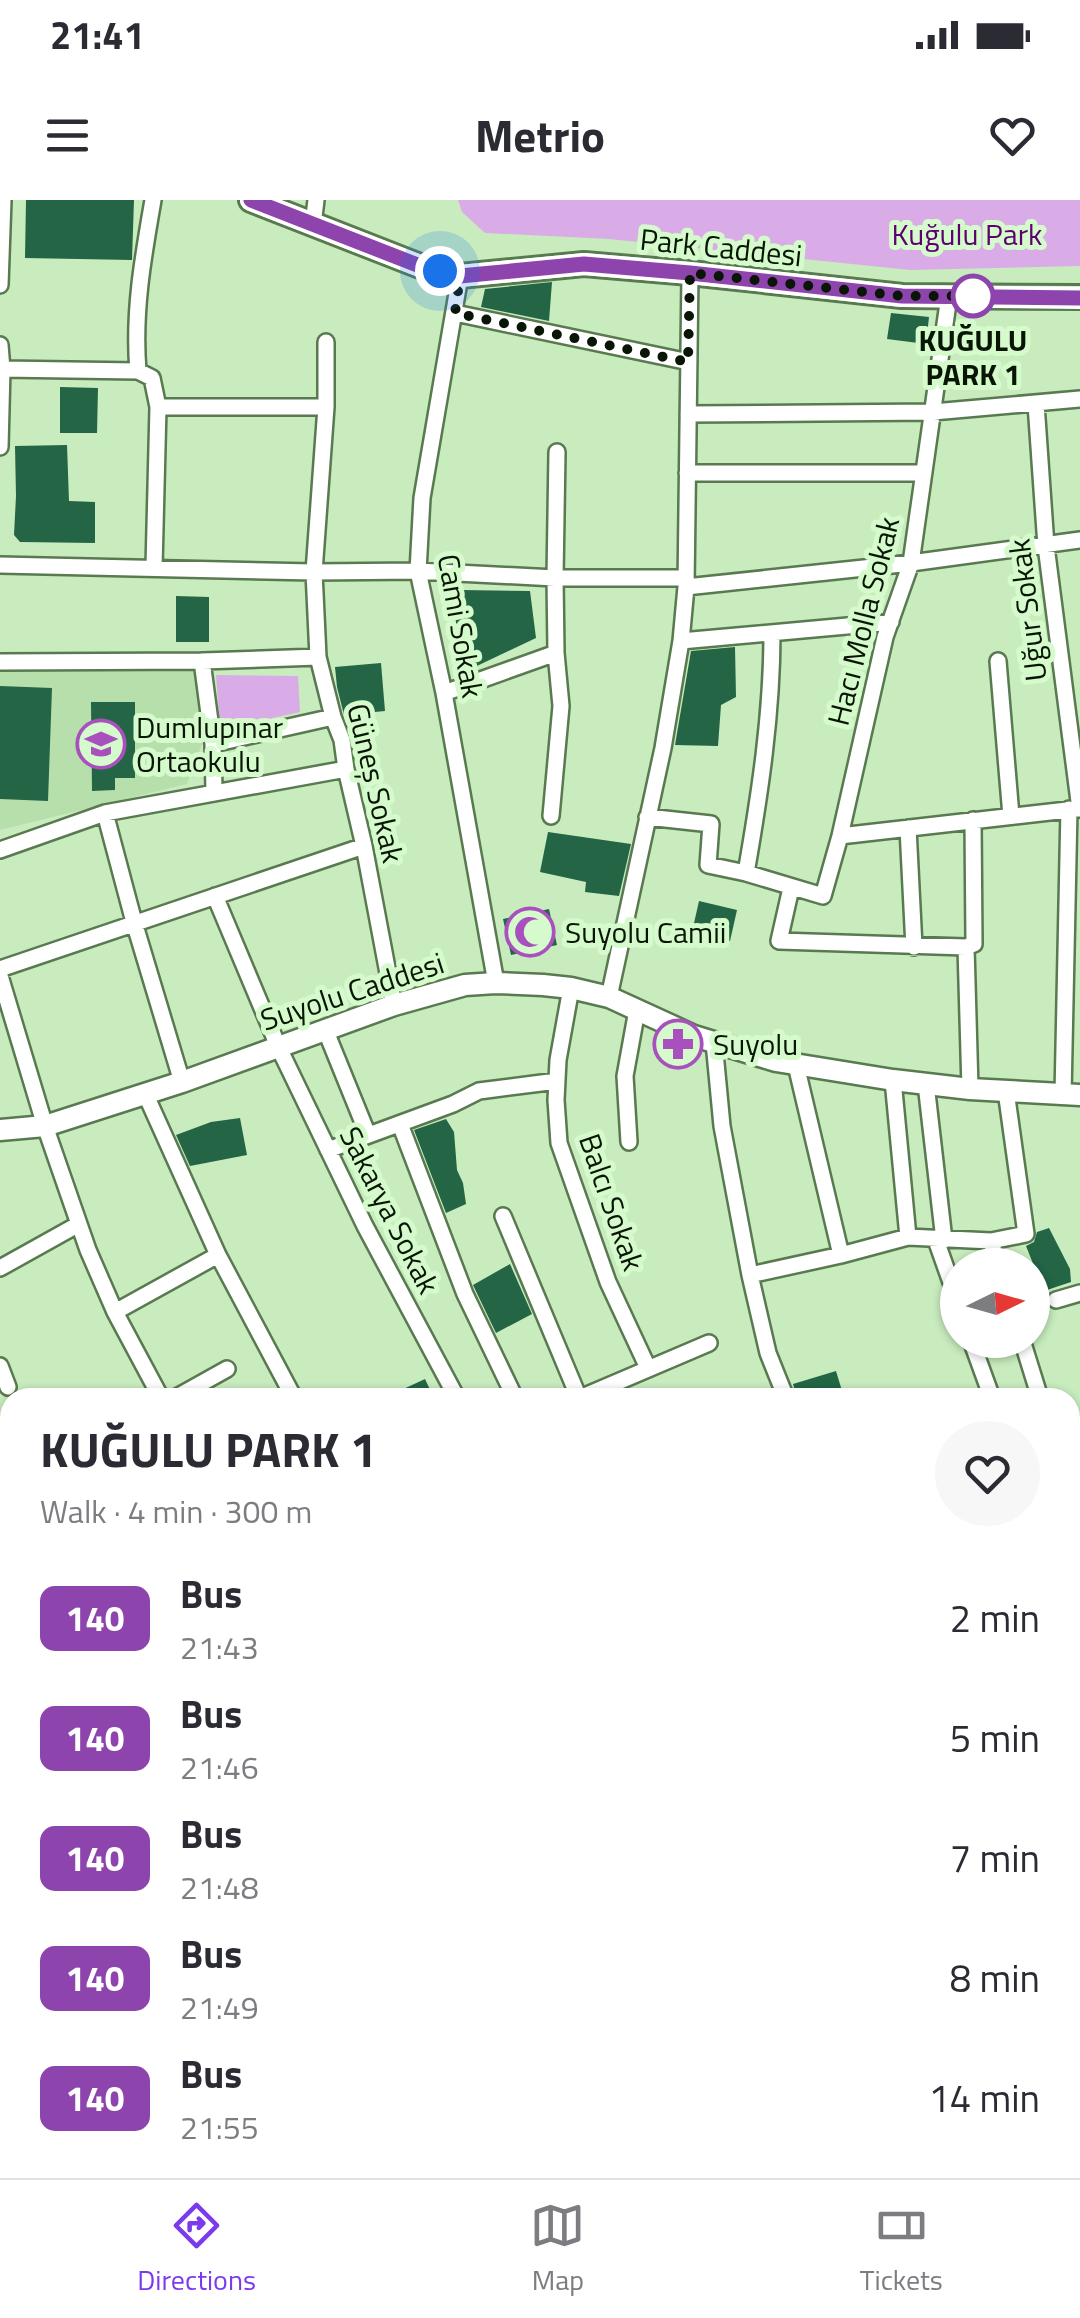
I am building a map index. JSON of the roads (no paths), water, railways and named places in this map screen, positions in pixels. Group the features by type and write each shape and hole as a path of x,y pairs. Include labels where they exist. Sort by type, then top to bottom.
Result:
{"main road":[{"name":"Park Caddesi","path":"251,200 420,266 460,276 584,264 902,296 1080,298"}],"street":[{"path":"0,285 3,200"},
{"path":"138,371 139,278 153,200"},
{"path":"314,225 316,200"},
{"path":"608,997 648,817 681,641 686,583 690,273"},
{"name":"Cami Sokak","path":"460,276 422,498 418,572 496,983"},
{"name":"Hacı Molla Sokak","path":"791,888 823,896 840,836 891,622 911,563 949,296"},
{"path":"455,313 688,362"},
{"name":"Güneş Sokak","path":"326,342 326,407 314,572 318,657 342,740 394,1005"},
{"path":"0,346 0,447"},
{"path":"2,369 138,371 152,378 158,407 154,567"},
{"path":"688,414 933,412 1080,399"},
{"name":"Uğur Sokak","path":"1036,404 1046,546 1076,809 1072,1095"},
{"path":"158,407 326,407"},
{"path":"551,816 561,706 556,653 557,452"},
{"path":"687,473 924,473"},
{"path":"0,565 418,572 686,583 911,563 1080,540"},
{"path":"681,641 891,622"},
{"path":"746,873 772,688 772,633"},
{"path":"444,693 556,653"},
{"path":"0,662 318,657"},
{"path":"202,661 213,744 214,791"},
{"path":"998,661 1011,816"},
{"path":"213,744 333,717"},
{"path":"0,850 106,813 346,768"},
{"path":"840,836 1076,809"},
{"path":"106,813 182,1082"},
{"path":"648,817 711,824 708,865 791,888 779,941 914,947 974,944 973,820"},
{"path":"908,828 914,947"},
{"path":"156,1388 114,1312 88,1250 0,972 134,922 364,846"},
{"name":"Sakarya Sokak","path":"215,896 278,1046 365,1226 451,1388"},
{"path":"966,947 970,1089"},
{"name":"Suyolu Caddesi","path":"0,1130 46,1126 182,1082 394,1005 465,985 496,983 571,988 608,997 714,1042 796,1065 970,1089 1072,1095"},
{"name":"Balcı Sokak","path":"571,988 558,1060 559,1143 608,1282 648,1368"},
{"path":"629,1142 625,1076 638,1010"},
{"path":"324,1029 368,1136"},
{"path":"714,1042 722,1126 750,1276 768,1353 782,1388"},
{"path":"796,1065 841,1255"},
{"path":"894,1080 908,1237"},
{"path":"328,1150 480,1092 557,1081"},
{"path":"926,1084 942,1248"},
{"path":"750,1276 908,1237 990,1241 1026,1234 1006,1092"},
{"path":"145,1093 218,1255 289,1388"},
{"path":"400,1124 464,1294 510,1388"},
{"path":"504,1216 576,1388"},
{"path":"0,1268 79,1224"},
{"path":"990,1241 992,1248"},
{"path":"114,1312 218,1255"},
{"path":"1056,1300 1080,1293"},
{"path":"610,1388 709,1343"},
{"path":"978,1358 988,1388"},
{"path":"1028,1358 1037,1388"},
{"path":"0,1366 8,1387"},
{"path":"193,1388 227,1368"}],"place":[{"name":"KUĞULU PARK 1","path":"973,296"},
{"name":"Dumlupınar Ortaokulu","path":"101,744"},
{"name":"Suyolu Camii","path":"530,932"},
{"name":"Suyolu","path":"678,1044"}],"park label":[{"name":"Kuğulu Park","path":"967,234"}]}
